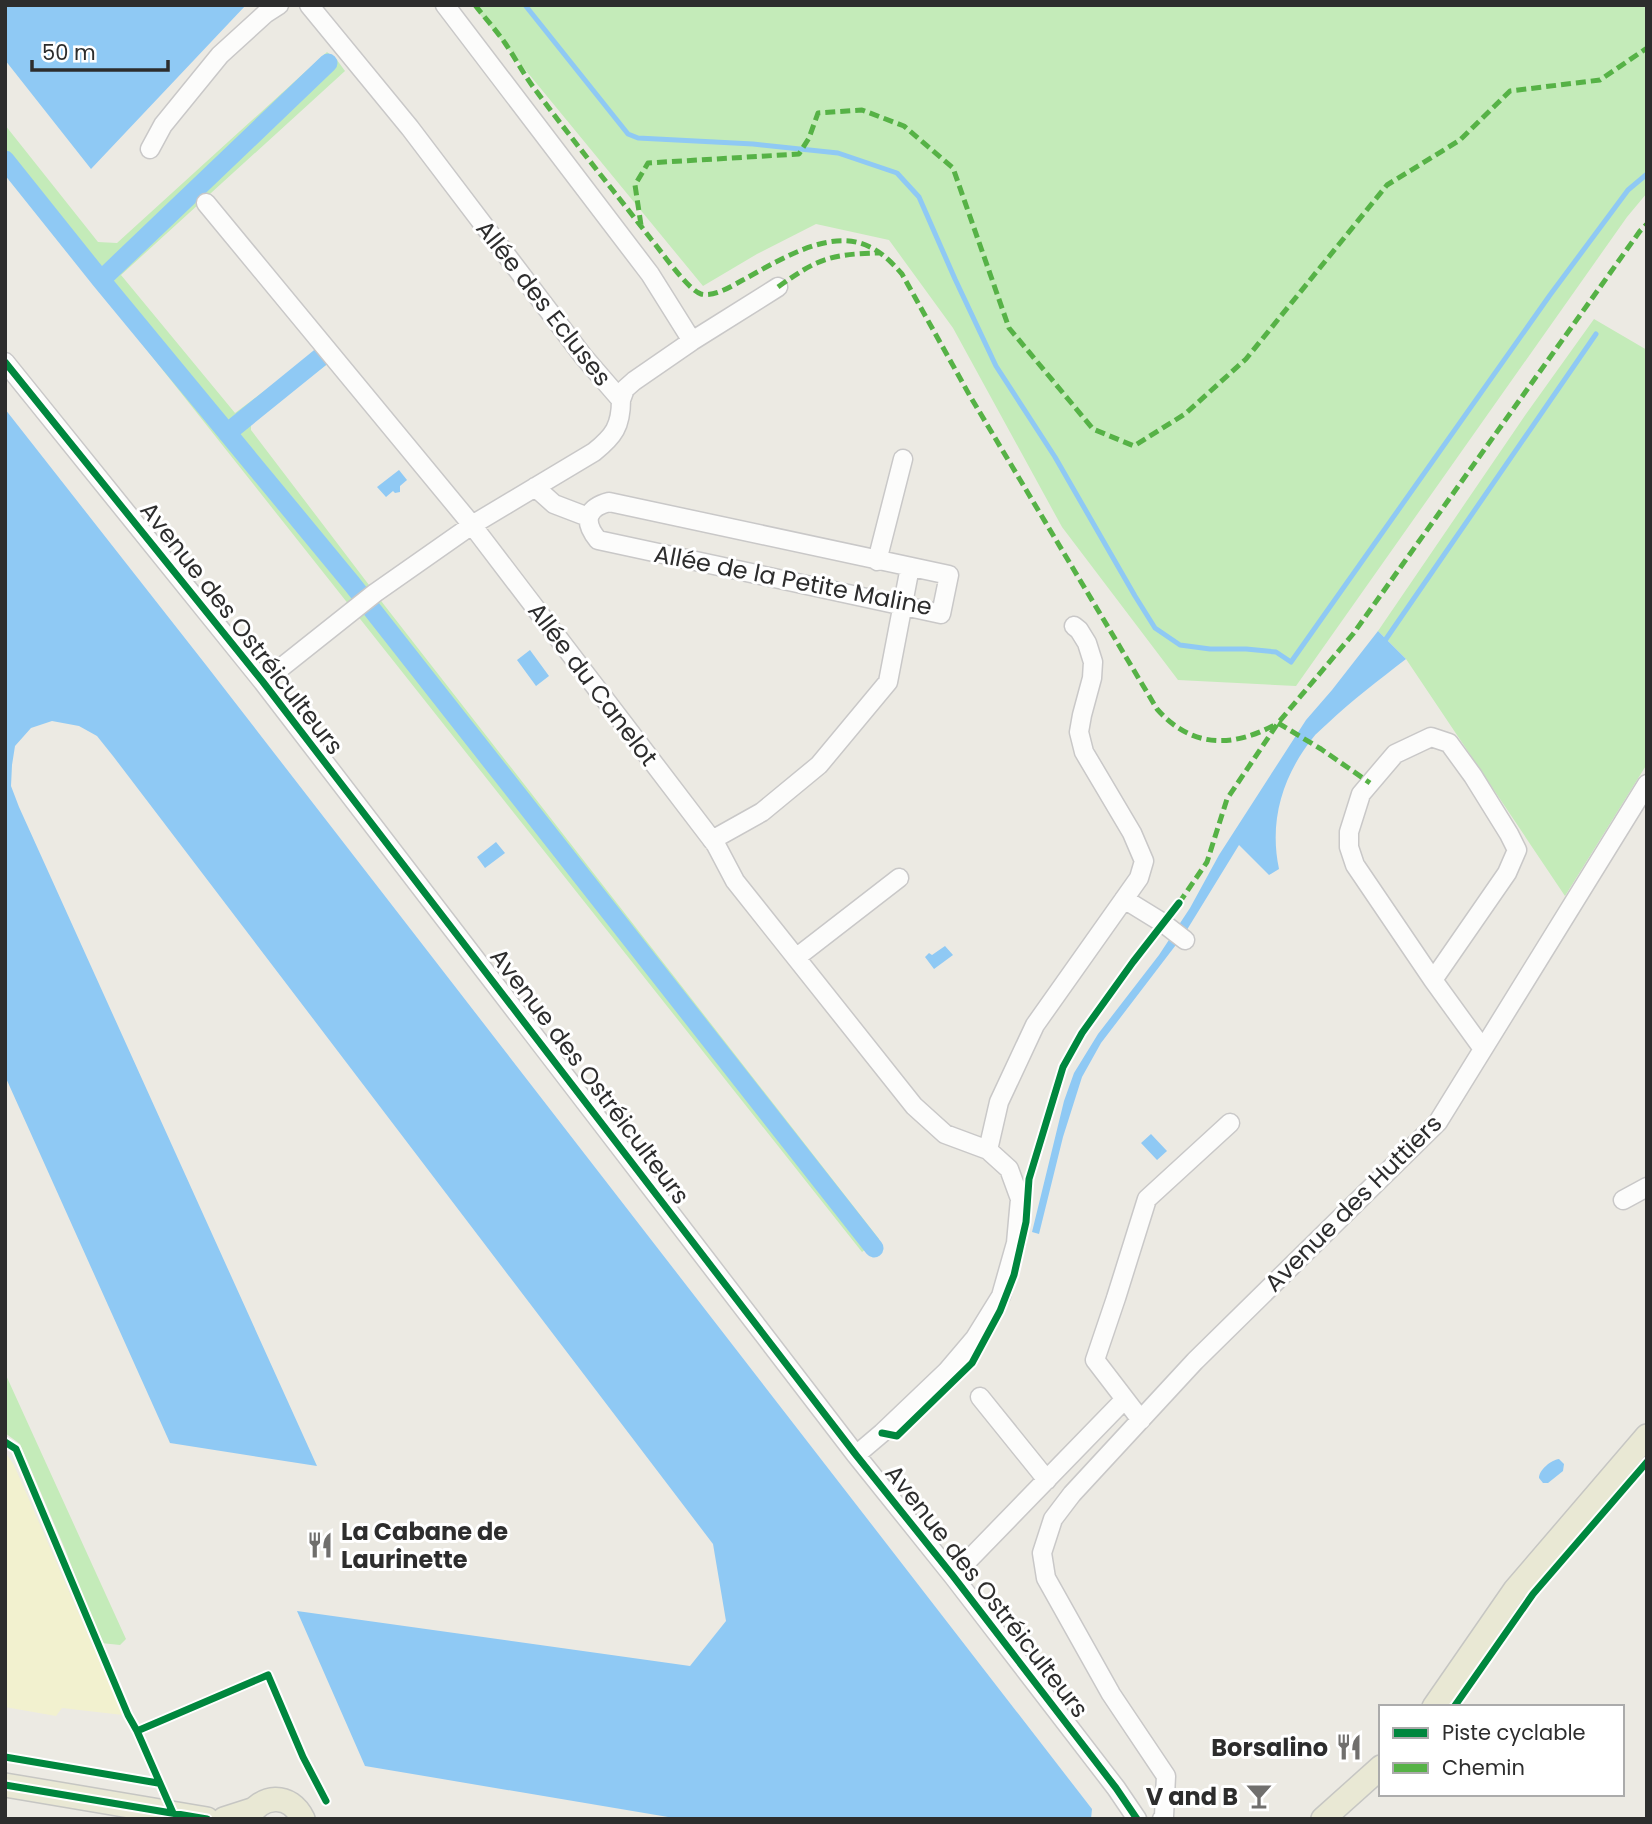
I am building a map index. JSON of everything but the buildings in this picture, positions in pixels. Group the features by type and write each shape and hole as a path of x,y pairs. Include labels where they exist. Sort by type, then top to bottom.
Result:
{"main road":[{"path":"1435,1705 1515,1590 1647,1436"},
{"path":"1323,1819 1379,1769"},
{"path":"5,1785 207,1819"},
{"path":"224,1819 249,1814 259,1804 268,1800 287,1802 300,1812 303,1819"}],"street":[{"path":"150,149 163,125 220,55 278,5"},
{"name":"Allée des Ecluses","path":"263,681 375,593 472,525 607,442 619,422 621,400 583,356 410,128 309,5"},
{"path":"445,5 650,274 692,341"},
{"name":"Allée du Canelot","path":"205,203 472,525 712,840 736,881 914,1105 945,1134 988,1150"},
{"path":"621,400 625,389 634,381 778,287"},
{"name":"Avenue des Ostréiculteurs","path":"5,362 263,681 856,1455 1116,1788 1137,1819"},
{"path":"877,561 903,459"},
{"path":"535,486 554,504 588,517"},
{"name":"Allée de la Petite Maline","path":"609,502 877,561 949,575 941,614 598,540 591,533 588,517 594,507 609,502"},
{"path":"712,840 762,812 819,765 888,682 910,567"},
{"path":"856,1455 947,1371 975,1338 1001,1296 1016,1243 1020,1199 1009,1169 988,1150 999,1102 1035,1025 1139,878 1143,861 1136,842 1084,752 1079,732 1092,678 1093,662 1087,643 1074,626"},
{"path":"1433,980 1507,873 1517,850 1474,776 1449,743 1431,737 1395,754 1361,794 1349,832 1349,847 1355,865 1433,980 1483,1049"},
{"name":"Avenue des Huttiers","path":"1162,1819 1166,1776 1111,1694 1046,1578 1042,1553 1053,1519 1072,1494 1195,1361 1438,1122 1647,784"},
{"path":"797,957 899,878"},
{"path":"1124,899 1185,940"},
{"path":"1141,1420 1095,1360 1147,1199 1230,1124"},
{"path":"1623,1200 1647,1187"},
{"path":"980,1397 1047,1480"},
{"path":"953,1576 1125,1399"}],"green space":[{"path":"472,5 1647,5 1647,193 1627,217 1296,686 1178,680 1062,527 953,328 889,240 816,224 703,286"},
{"path":"327,52 345,71 121,275 235,413 320,349 330,362 251,421 251,430 879,1239 862,1252 5,171 5,125 98,242 117,243"},
{"path":"1594,319 1647,350 1647,764 1565,896 1406,659 1378,631"},
{"path":"5,1373 126,1639 120,1645 101,1643 20,1444 5,1433"}],"sand":[{"path":"5,1452 14,1465 123,1715 62,1708 56,1716 5,1707"}],"water":[{"path":"5,5 246,5 91,169 5,60"},
{"path":"5,409 1092,1809 1091,1819 680,1819 365,1766 297,1611 690,1666 726,1621 713,1544 97,736 79,726 52,721 31,728 15,746 11,786 317,1466 170,1443 5,1076"},
{"path":"399,470 407,480 400,486 400,492 393,491 386,497 377,487"},
{"path":"1378,631 1406,659 1336,715 1315,735 1302,754 1280,801 1276,834 1279,869 1269,875 1239,845 1185,933 1101,1043 1082,1077 1063,1137 1039,1234 1032,1232 1064,1101 1074,1073 1098,1034 1159,955 1190,908 1219,855 1306,720"},
{"path":"530,650 549,676 536,686 517,660"},
{"path":"496,842 505,853 485,868 477,857"},
{"path":"945,946 953,955 934,969 925,957"},
{"path":"1151,1134 1167,1151 1157,1160 1141,1143"},
{"path":"1559,1459 1564,1464 1563,1471 1548,1483 1543,1483 1539,1478 1543,1469"}],"waterway":[{"path":"525,5 628,134 638,138 753,144 838,153 897,173 919,197 996,366 1055,457 1155,628 1180,645 1276,652 1291,662 1550,295 1628,190 1647,174"},
{"path":"101,280 328,63"},
{"path":"5,160 352,584 874,1248"},
{"path":"1386,639 1596,334"},
{"path":"227,433 322,356"}],"marked path":[{"path":"475,5 502,38 565,129 675,270 696,291 706,295 722,291 803,249 838,241 870,247 888,259 902,274 970,396 1157,709 1184,732 1214,740 1245,737 1278,723"},
{"path":"641,225 635,185 648,163 799,154 809,138 818,113 862,110 904,126 953,168 1009,328 1093,429 1134,446 1185,414 1246,359 1387,185 1460,140 1510,91 1600,80 1647,48"},
{"path":"1179,903 1207,862 1227,799 1278,723 1353,634 1647,224"},
{"path":"778,287 803,270 825,260 879,253"},
{"path":"1278,723 1370,783"}],"cycle path":[{"path":"5,362 263,682 856,1455 1116,1788 1137,1819"},
{"path":"882,1433 897,1436 972,1363 1000,1311 1014,1275 1026,1222 1029,1179 1063,1067 1082,1033 1179,903"},
{"path":"5,1442 16,1449 128,1715 173,1813"},
{"path":"1455,1705 1533,1594 1647,1462"},
{"path":"137,1731 268,1675 303,1757 326,1801"},
{"path":"5,1757 158,1783"},
{"path":"5,1785 207,1819"}],"place":[{"name":"La Cabane de Laurinette","path":"320,1545"},
{"name":"Borsalino","path":"1349,1747"},
{"name":"V and B","path":"1259,1796"}]}
